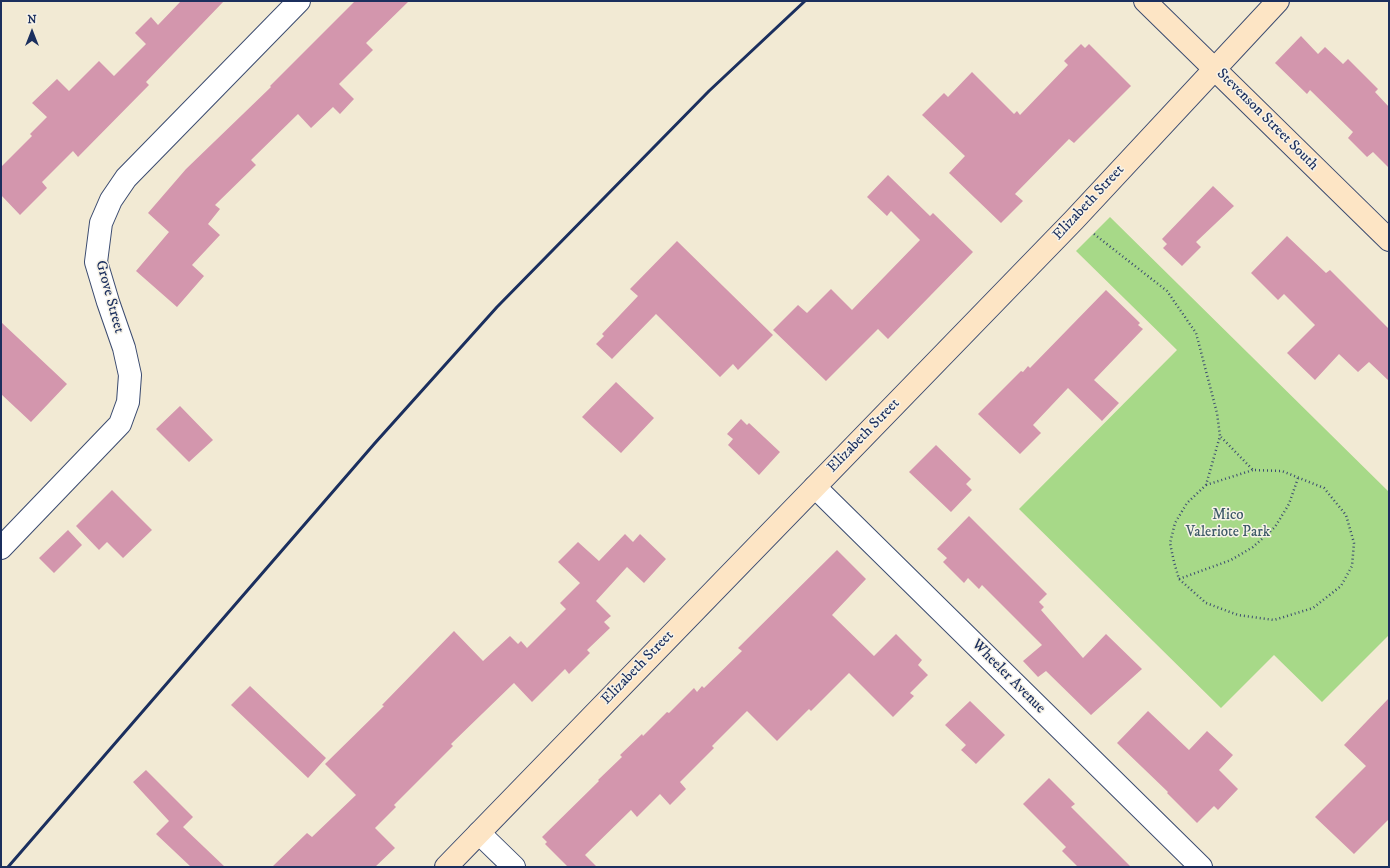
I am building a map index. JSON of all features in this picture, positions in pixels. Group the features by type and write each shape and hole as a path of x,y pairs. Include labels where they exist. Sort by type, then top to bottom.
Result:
{"main road":[{"name":"Stevenson Street South","path":"1145,1 1389,240"},
{"name":"Elizabeth Street","path":"446,867 1074,220 1278,1"}],"street":[{"name":"Grove Street","path":"1,548 120,424 128,402 130,376 124,348 96,262 101,223 111,200 126,178 299,1"},
{"name":"Wheeler Avenue","path":"815,487 1201,867"},
{"path":"479,832 514,867"}],"path":[{"path":"1074,220 1167,292 1196,333 1217,413 1220,436 1206,485"},
{"path":"1220,436 1253,470"},
{"path":"1253,470 1282,471 1298,478 1324,488 1346,515 1354,544 1352,566 1341,586 1313,608 1274,620 1238,615 1206,603 1179,579 1170,543 1175,523 1187,502 1206,485 1253,470"},
{"path":"1179,579 1231,560 1253,547 1275,527 1290,504 1298,478"}],"green space":[{"name":"Mico Valeriote Park","path":"1110,217 1389,492 1389,635 1322,702 1274,655 1221,708 1019,509 1177,350 1076,251"}],"building":[{"path":"181,1 224,1 146,82 149,85 78,157 73,151 42,182 47,188 20,215 1,195 1,167 32,136 30,134 47,117 32,103 57,79 69,91 99,61 114,76 146,44 135,33 151,17 158,25"},
{"path":"355,1 409,1 366,43 373,50 339,84 354,99 340,114 333,107 311,128 298,114 251,160 256,165 215,205 220,209 208,224 220,235 192,265 204,276 177,307 136,271 169,232 148,213 186,169 271,87 270,86"},
{"path":"1301,36 1318,54 1325,47 1343,64 1348,59 1378,89 1375,92 1389,107 1389,168 1373,152 1367,157 1348,138 1353,132 1310,90 1307,94 1275,63"},
{"path":"1081,44 1085,48 1089,44 1131,86 1074,143 1069,139 1015,194 1023,201 1001,223 949,173 965,156 922,115 944,93 948,97 972,72 1014,114 1017,111 1020,115 1068,65 1064,61"},
{"path":"888,175 930,216 933,213 973,252 888,339 878,329 826,381 773,330 798,305 807,313 831,289 852,310 920,240 891,211 887,216 867,197"},
{"path":"1213,186 1234,206 1196,242 1201,247 1182,266 1163,248 1167,244 1162,239"},
{"path":"1287,236 1326,273 1330,270 1389,329 1389,381 1369,362 1358,372 1339,354 1315,380 1287,353 1315,325 1284,294 1278,300 1251,273"},
{"path":"677,241 773,335 738,370 733,364 720,377 656,314 612,359 596,344 604,336 602,334 638,296 630,289"},
{"path":"1106,290 1140,323 1138,325 1143,329 1094,380 1119,403 1102,421 1068,388 1033,425 1041,433 1020,454 978,414 1021,371 1023,372 1028,366 1030,368"},
{"path":"1,322 67,384 31,422 1,394"},
{"path":"616,382 654,418 621,453 582,417"},
{"path":"180,406 213,440 189,462 156,429"},
{"path":"741,419 747,425 749,423 780,452 759,475 728,445 733,439 727,434"},
{"path":"936,445 971,479 966,484 972,490 951,512 909,472"},
{"path":"112,490 152,530 123,558 107,542 99,550 76,526"},
{"path":"969,516 1047,594 1039,602 1044,607 1041,610 1083,658 1106,634 1142,669 1091,715 1046,671 1038,677 1023,661 1042,645 982,585 979,589 968,578 964,583 943,562 947,558 937,549"},
{"path":"68,530 82,545 54,573 39,558"},
{"path":"625,534 633,542 640,534 666,559 644,583 627,567 596,601 611,616 604,622 610,628 587,650 590,653 569,674 565,669 532,702 514,683 451,744 453,746 394,805 396,807 375,828 395,848 375,867 272,867 307,833 312,837 356,795 325,764 384,706 382,705 454,631 483,661 510,636 518,644 521,641 527,648 566,609 560,603 580,583 558,562 578,542 599,561"},
{"path":"837,550 866,579 832,615 874,656 896,634 922,660 918,665 928,675 910,693 914,696 893,717 849,673 811,711 809,709 777,741 747,711 712,746 714,748 680,782 686,789 670,805 660,794 637,817 631,810 585,855 597,867 568,867 545,844 547,842 542,837 599,781 598,780 622,757 620,755 642,734 643,736 694,688 697,692 702,686 704,688 742,651 738,648"},
{"path":"250,686 326,758 308,778 231,705"},
{"path":"1389,698 1389,819 1354,854 1315,817 1366,766 1344,745"},
{"path":"970,701 1005,735 976,764 961,750 966,745 945,725"},
{"path":"1148,711 1189,750 1207,731 1233,755 1219,770 1238,789 1218,810 1214,806 1197,823 1167,793 1168,792 1117,743"},
{"path":"146,770 193,817 183,827 225,867 191,867 156,834 169,821 133,782"},
{"path":"1049,778 1075,804 1071,807 1131,867 1078,867 1062,851 1066,847 1023,804"}],"railway":[{"path":"8,867 375,443 497,307 709,91 805,1"}]}
